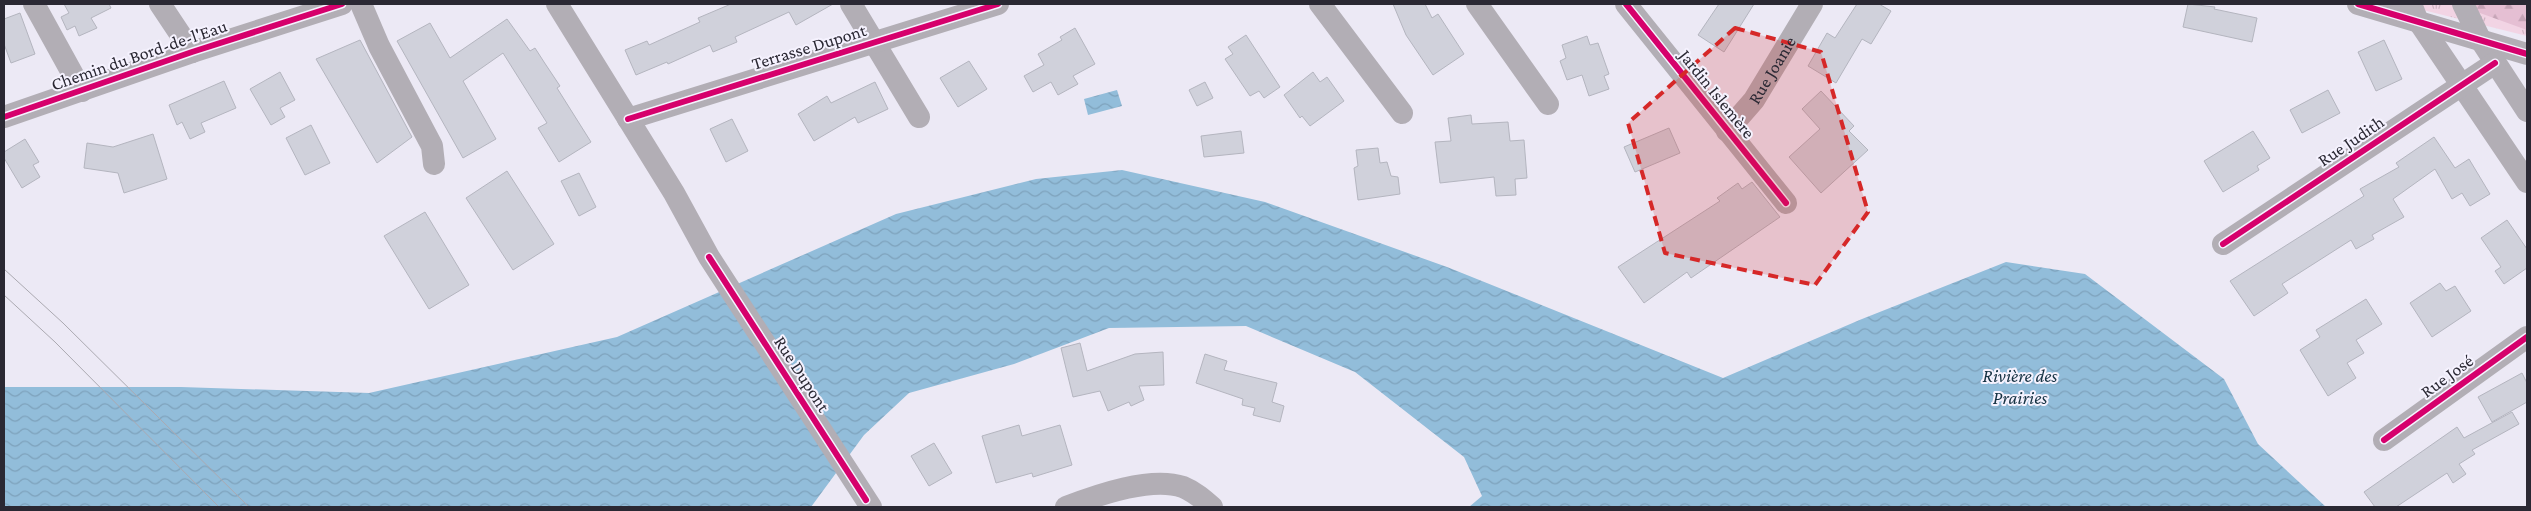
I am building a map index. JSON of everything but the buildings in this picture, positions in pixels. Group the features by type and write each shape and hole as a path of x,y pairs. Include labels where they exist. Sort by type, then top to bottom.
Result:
{"street":[{"path":"34,4 82,91"},
{"path":"160,4 192,52"},
{"name":"Chemin du Bord-de-l'Eau","path":"4,117 192,52 342,4"},
{"path":"361,4 379,46 432,146 434,164"},
{"name":"Rue Dupont","path":"557,4 628,118 709,257 869,504"},
{"path":"851,4 919,117"},
{"name":"Terrasse Dupont","path":"628,118 998,4"},
{"path":"1320,4 1402,113"},
{"path":"1477,4 1548,104"},
{"name":"Jardin Islemère","path":"1626,4 1786,203"},
{"name":"Rue Joanie","path":"1727,131 1754,100 1812,4"},
{"path":"2358,4 2414,12 2480,39 2527,54"},
{"path":"2463,4 2480,39 2527,111"},
{"path":"2414,12 2527,182"},
{"name":"Rue Judith","path":"2223,244 2496,63"},
{"name":"Rue José","path":"2384,440 2527,337"},
{"path":"1066,507 1129,487 1161,484 1182,487 1199,495 1212,507"}],"highlighted area":[{"path":"1735,28 1821,52 1868,212 1815,285 1665,253 1628,123"}],"green space":[{"path":"2399,4 2527,4 2527,36"},
{"path":"2455,4 2527,4 2527,30"}],"water":[{"path":"1117,90 1122,106 1088,115 1084,99"},
{"name":"Rivière des Prairies","path":"1122,170 1265,202 1447,267 1723,378 1862,319 2006,262 2085,274 2224,379 2258,444 2326,507 1469,507 1482,496 1464,457 1355,372 1246,326 1109,328 1014,364 909,393 864,435 811,507 4,507 4,387 181,387 369,393 617,337 896,214 1036,179"}],"tram line":[{"path":"4,269 63,323 249,507"},
{"path":"4,295 55,342 219,507"}],"cycle path":[{"path":"4,117 192,52 342,4"},
{"path":"628,119 998,4"},
{"path":"1626,4 1786,203"},
{"path":"2358,4 2527,54"},
{"path":"2223,244 2495,63"},
{"path":"709,257 866,500"},
{"path":"2384,440 2527,337"}]}
